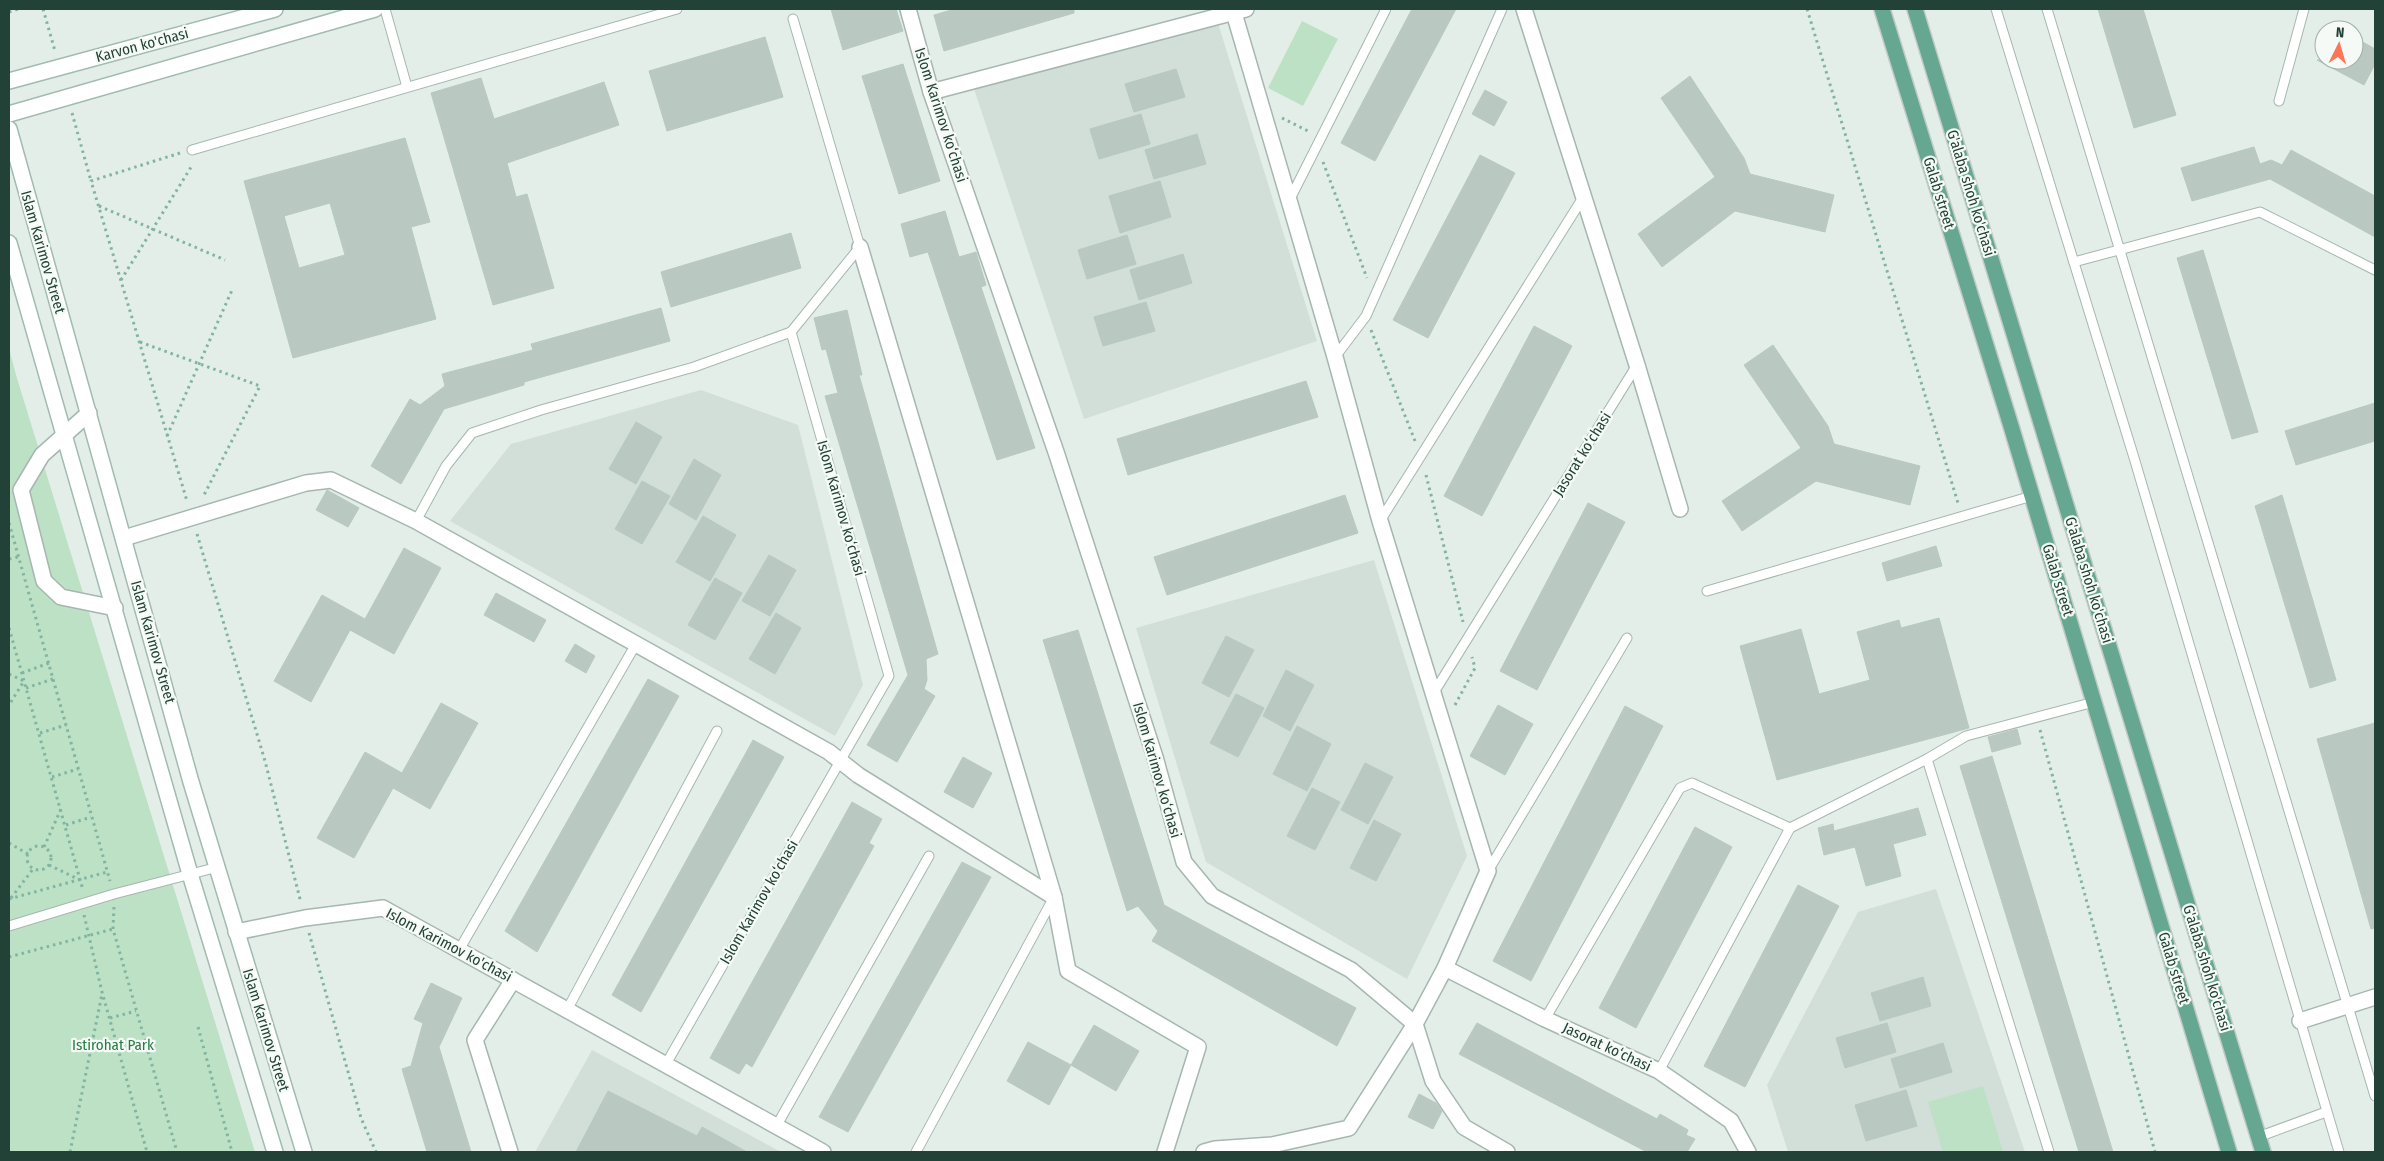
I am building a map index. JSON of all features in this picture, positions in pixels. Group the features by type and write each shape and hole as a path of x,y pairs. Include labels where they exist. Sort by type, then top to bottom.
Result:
{"main road":[{"name":"Galab street","path":"1882,9 2032,496 2229,1152"},
{"name":"G'alaba shoh ko'chasi","path":"1915,9 2263,1152"}],"street":[{"name":"Karvon ko'chasi","path":"9,81 275,9"},
{"path":"9,114 376,9"},
{"name":"Islom Karimov ko‘chasi","path":"908,9 932,92 1056,452 1155,757 1184,862 1212,896 1351,970 1415,1024"},
{"path":"1524,9 1638,365 1680,509"},
{"path":"932,92 1240,11 1261,108 1335,357 1380,521 1488,871 1445,968 1415,1024 1349,1128 1272,1145 1215,1149 1204,1152"},
{"name":"Islam Karimov Street","path":"9,129 191,782 304,1152"},
{"name":"Islam Karimov Street","path":"9,243 190,874 275,1152"},
{"path":"860,247 1054,896 1068,971 1198,1047 1165,1152"},
{"path":"89,413 42,455 21,490 44,581 61,597 115,608"},
{"path":"124,538 306,483 331,480 416,521 829,752 858,775 1054,896"},
{"name":"Islom Karimov ko'chasi","path":"236,932 305,918 383,908 823,1152"},
{"name":"Jasorat ko‘chasi","path":"1445,968 1545,1019 1659,1071 1731,1121 1748,1152"},
{"path":"510,1152 475,1040 513,980"},
{"path":"2300,1021 2375,998"},
{"path":"1415,1024 1434,1082 1464,1128 1507,1152"}],"lane":[{"path":"385,9 407,87"},
{"path":"192,150 677,9"},
{"path":"1289,201 1386,9"},
{"path":"1335,357 1366,316 1502,9"},
{"path":"1996,9 2135,460 2339,1152"},
{"path":"2047,9 2375,1096"},
{"path":"2279,100 2304,9"},
{"path":"416,521 446,466 472,433 541,410 694,367 791,332 860,247 793,19"},
{"path":"1380,521 1584,195"},
{"path":"2074,262 2260,212 2375,270"},
{"name":"Islom Karimov ko‘chasi","path":"666,1064 889,676 791,332"},
{"name":"Jasorat ko‘chasi","path":"1433,695 1638,365"},
{"path":"1707,591 2032,496"},
{"path":"1488,871 1627,638"},
{"path":"459,950 636,644"},
{"path":"1659,1071 1790,828 1927,759 1966,736 2094,702"},
{"path":"567,1010 717,731"},
{"path":"1927,759 2049,1152"},
{"path":"1545,1019 1680,788 1692,783 1790,828"},
{"path":"777,1126 928,856"},
{"path":"9,926 114,894 218,867"},
{"path":"916,1152 1054,896"},
{"path":"2258,1136 2326,1112"}],"path":[{"path":"9,12 19,9"},
{"path":"1807,9 1962,516"},
{"path":"1261,108 1312,133 1369,283"},
{"path":"192,150 91,181 264,761 305,918 361,1118 376,1152"},
{"path":"121,280 195,161"},
{"path":"98,206 225,260"},
{"path":"168,436 233,288"},
{"path":"1366,316 1420,455 1475,668 1443,728"},
{"path":"139,342 260,386 192,518"},
{"path":"9,523 114,894 113,928 177,1152"},
{"path":"9,628 66,825 80,880 89,934 102,992 147,1152"},
{"path":"22,672 49,663"},
{"path":"9,674 24,681"},
{"path":"26,688 53,680"},
{"path":"9,705 24,681"},
{"path":"2036,718 2155,1152"},
{"path":"40,733 66,725"},
{"path":"52,777 78,769"},
{"path":"44,847 61,809"},
{"path":"66,825 91,817"},
{"path":"9,843 28,854"},
{"path":"44,847 51,855 49,865 43,870 33,869 27,861 28,854 32,848 44,847"},
{"path":"49,865 80,880"},
{"path":"10,899 33,869"},
{"path":"10,899 107,872"},
{"path":"9,957 113,928"},
{"path":"70,1152 102,992"},
{"path":"110,1018 136,1011"},
{"path":"198,1027 232,1152"}],"shaded area":[{"path":"1217,20 1317,341 1084,419 974,89"},
{"path":"701,390 798,425 863,685 835,736 450,521 511,444"},
{"path":"1374,560 1467,856 1407,979 1206,862 1136,628"},
{"path":"1936,889 2025,1152 1788,1152 1767,1085 1858,912"},
{"path":"592,1050 781,1152 535,1152"}],"green space":[{"path":"1302,21 1338,39 1303,106 1268,88"},
{"name":"Istirohat Park","path":"9,348 16,375 255,1152 9,1152"},
{"path":"1983,1086 2003,1152 1943,1152 1928,1102"}],"building":[{"path":"831,9 896,9 903,31 843,50"},
{"path":"955,9 1074,9 1074,13 944,51 934,15"},
{"path":"1412,9 1456,9 1375,161 1341,143"},
{"path":"2098,9 2143,9 2176,115 2134,128"},
{"path":"765,37 783,97 667,131 649,71"},
{"path":"2364,43 2375,49 2375,64 2364,85 2336,70 2364,70"},
{"path":"903,64 940,181 899,194 862,76"},
{"path":"1176,69 1185,97 1134,112 1125,84"},
{"path":"1690,76 1744,158 1750,174 1834,195 1825,232 1735,211 1662,267 1638,234 1715,177 1661,98"},
{"path":"481,78 494,119 604,82 619,125 507,163 516,197 527,194 554,288 493,305 431,93"},
{"path":"1485,90 1507,102 1494,126 1472,114"},
{"path":"1141,114 1150,144 1099,159 1090,129"},
{"path":"1197,134 1206,164 1154,179 1145,150"},
{"path":"405,138 430,222 411,227 436,319 293,358 244,181","holes":["330,203 345,255 299,268 284,216"]},
{"path":"2254,147 2260,164 2271,160 2282,165 2291,150 2375,196 2375,237 2270,179 2192,201 2181,168"},
{"path":"1480,155 1515,173 1428,338 1393,320"},
{"path":"1160,181 1171,217 1120,233 1109,196"},
{"path":"945,211 959,257 976,252 986,285 981,287 1035,448 997,460 928,252 910,257 901,224"},
{"path":"791,233 801,268 671,307 661,272"},
{"path":"1127,235 1136,264 1087,279 1078,250"},
{"path":"2203,250 2258,432 2232,439 2177,258"},
{"path":"1183,254 1192,283 1139,300 1130,270"},
{"path":"1146,302 1155,331 1103,346 1094,317"},
{"path":"661,308 670,341 524,382 524,385 444,409 401,484 371,466 410,399 420,405 445,386 442,374 533,350 531,344"},
{"path":"847,310 862,375 859,375 938,654 926,659 927,680 924,689 935,696 897,762 867,745 908,675 825,396 838,393 826,349 822,350 814,318"},
{"path":"1534,326 1572,346 1482,516 1444,496"},
{"path":"1773,345 1828,426 1834,444 1920,466 1910,505 1816,481 1742,531 1722,501 1801,448 1744,365"},
{"path":"1306,381 1318,417 1128,475 1117,439"},
{"path":"2375,403 2375,441 2296,465 2285,431"},
{"path":"636,422 662,437 636,484 609,469"},
{"path":"694,459 721,475 696,520 669,504"},
{"path":"642,481 670,496 642,544 615,529"},
{"path":"327,490 359,508 348,527 316,510"},
{"path":"1345,495 1358,533 1167,595 1154,557"},
{"path":"2282,495 2336,680 2310,688 2255,506"},
{"path":"1588,503 1625,522 1537,690 1500,671"},
{"path":"703,516 736,535 710,581 676,562"},
{"path":"1936,546 1942,566 1887,581 1882,563"},
{"path":"404,548 441,568 394,654 350,630 311,702 274,681 322,595 365,619"},
{"path":"769,555 796,570 770,616 742,601"},
{"path":"715,578 742,593 715,640 688,625"},
{"path":"496,593 546,620 534,642 484,615"},
{"path":"776,613 801,628 775,674 749,659"},
{"path":"1939,618 1969,728 1777,780 1740,646 1801,629 1819,694 1870,680 1857,632 1899,620 1901,628"},
{"path":"1078,630 1164,905 1356,1008 1337,1046 1152,941 1158,931 1138,906 1127,911 1043,640"},
{"path":"1226,636 1254,650 1229,697 1202,683"},
{"path":"575,644 595,656 586,673 565,661"},
{"path":"1286,670 1314,685 1290,731 1263,716"},
{"path":"648,679 679,696 537,952 505,931"},
{"path":"1236,694 1264,708 1238,757 1210,743"},
{"path":"441,703 478,723 430,809 393,788 354,858 317,838 365,752 402,773"},
{"path":"1498,705 1533,724 1505,775 1470,756"},
{"path":"1625,706 1663,726 1531,981 1493,961"},
{"path":"2375,723 2375,928 2371,929 2317,739"},
{"path":"1297,726 1331,744 1307,791 1273,774"},
{"path":"2017,729 2021,744 1992,752 1988,737"},
{"path":"753,740 784,757 641,1012 612,995"},
{"path":"1992,756 2113,1152 2079,1152 1960,766"},
{"path":"963,757 992,773 973,808 944,792"},
{"path":"1365,763 1393,777 1368,824 1341,810"},
{"path":"1312,788 1340,802 1315,850 1287,836"},
{"path":"852,802 882,819 869,843 874,846 752,1067 746,1063 739,1074 710,1058"},
{"path":"1918,808 1926,835 1893,844 1901,876 1866,886 1855,847 1824,855 1818,828 1833,824 1834,831"},
{"path":"1374,820 1401,834 1376,881 1350,868"},
{"path":"1695,827 1732,847 1636,1028 1599,1008"},
{"path":"962,862 991,877 848,1132 819,1117"},
{"path":"1798,885 1839,906 1745,1087 1704,1066"},
{"path":"1923,977 1931,1006 1880,1021 1871,993"},
{"path":"431,983 462,998 439,1047 471,1152 427,1152 402,1069 411,1066 423,1023 414,1019"},
{"path":"1477,1023 1657,1119 1660,1114 1688,1130 1686,1135 1695,1139 1687,1152 1647,1152 1459,1054"},
{"path":"1887,1023 1896,1052 1845,1068 1836,1038"},
{"path":"1094,1025 1139,1051 1116,1091 1071,1065"},
{"path":"1028,1042 1071,1065 1049,1105 1007,1081"},
{"path":"1943,1043 1952,1072 1900,1088 1891,1059"},
{"path":"1906,1090 1917,1126 1866,1141 1855,1105"},
{"path":"608,1091 697,1136 702,1127 747,1152 576,1152"},
{"path":"1419,1094 1436,1103 1442,1111 1433,1129 1408,1117"}]}
